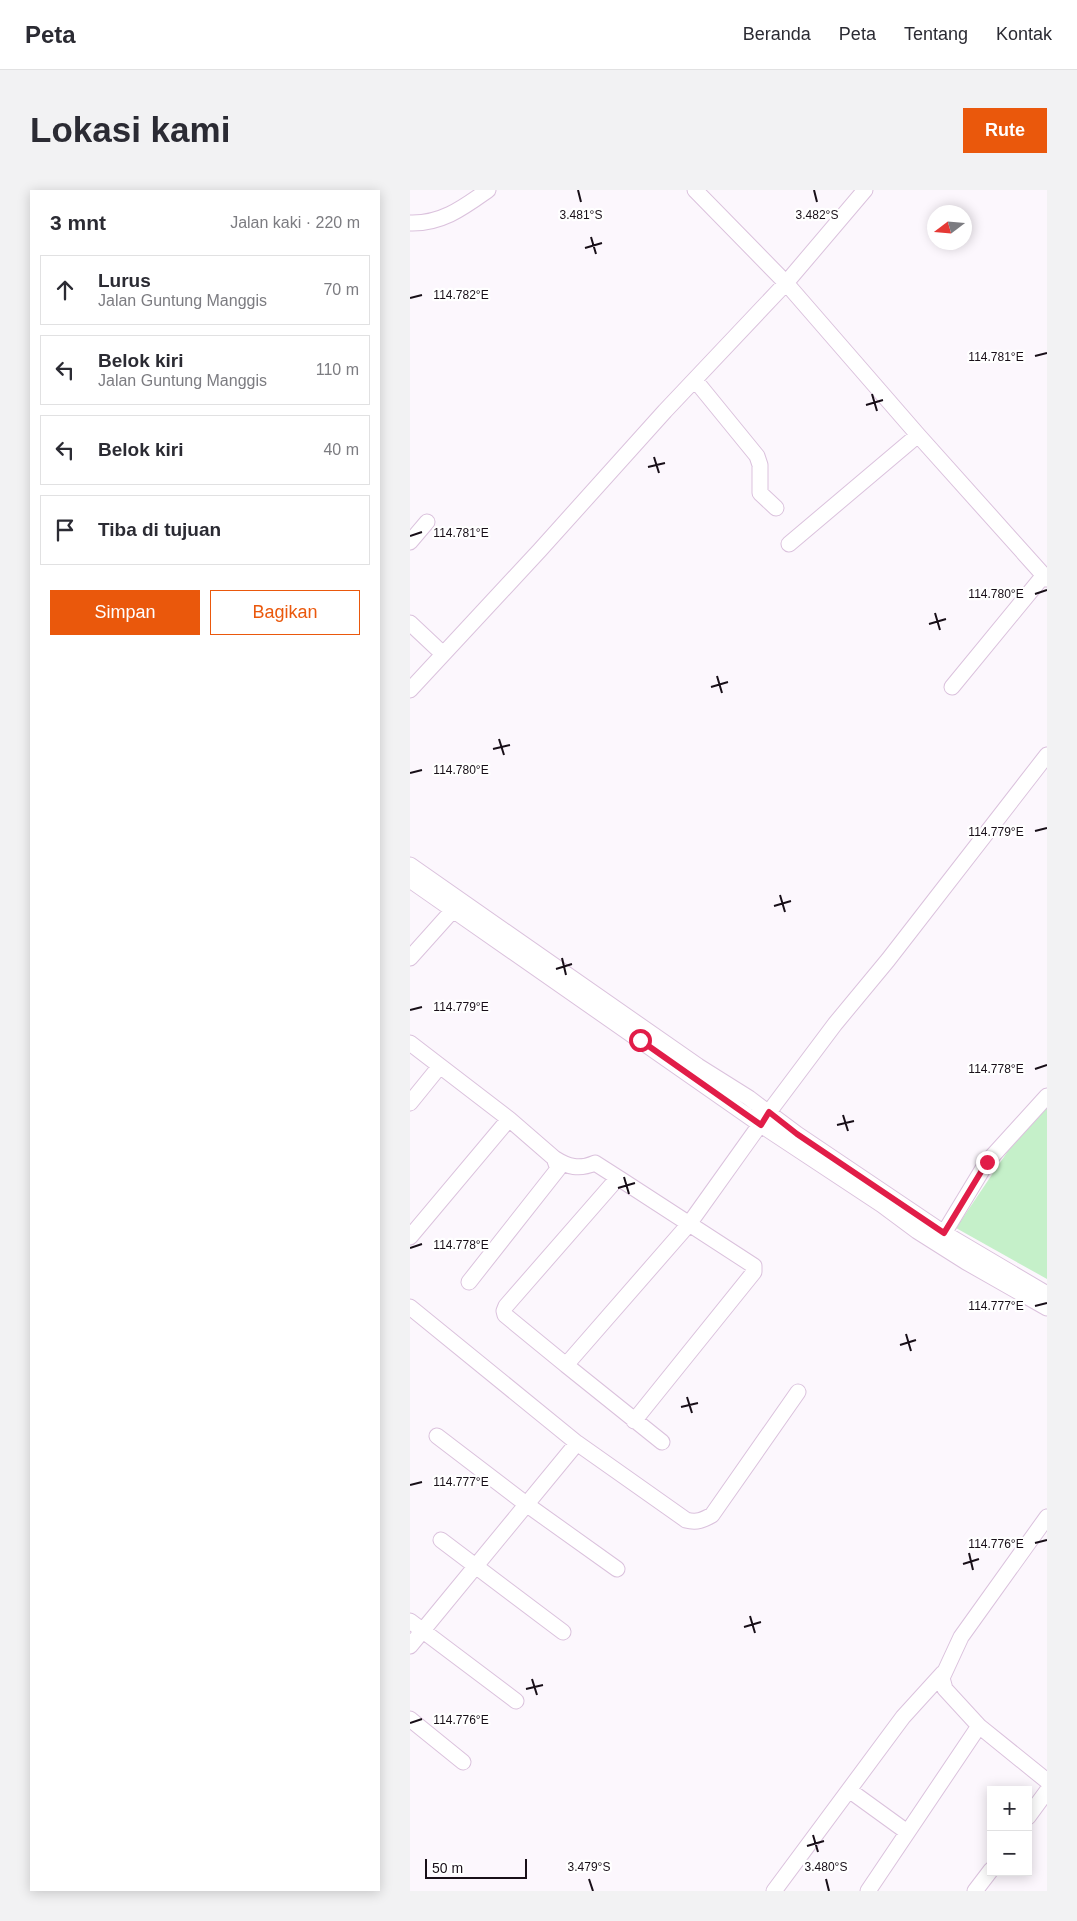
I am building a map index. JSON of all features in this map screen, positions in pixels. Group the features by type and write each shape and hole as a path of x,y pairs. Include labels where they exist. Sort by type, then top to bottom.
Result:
{"street":[{"path":"410,223 427,222 448,217 488,190"},
{"path":"695,190 786,283 1045,577 952,687"},
{"path":"410,690 786,283 865,190"},
{"path":"695,380 757,456 760,465 760,492 776,508"},
{"path":"789,544 918,435"},
{"path":"410,542 427,522"},
{"path":"410,622 443,654"},
{"path":"566,1365 689,1224 835,1024 1047,755"},
{"path":"410,865 692,1061 917,1232 992,1270 1047,1294"},
{"path":"410,880 765,1118 797,1134 944,1233 992,1270 1047,1308"},
{"path":"410,958 453,910"},
{"path":"410,1044 509,1119 564,1165 577,1168 595,1163 754,1266 755,1271 634,1420"},
{"path":"410,1103 440,1066"},
{"path":"944,1233 987,1162 1047,1096"},
{"path":"410,1237 509,1119"},
{"path":"470,1282 558,1169 554,1158"},
{"path":"620,1179 614,1180 506,1306 504,1311 505,1315 662,1442"},
{"path":"410,1307 577,1442 686,1520 694,1522 712,1515 798,1392"},
{"path":"437,1436 526,1504 617,1569"},
{"path":"410,1646 577,1442"},
{"path":"774,1891 903,1717 942,1673 961,1637 1047,1517"},
{"path":"441,1540 563,1632"},
{"path":"410,1621 516,1701"},
{"path":"942,1673 945,1689 979,1726 1047,1781"},
{"path":"410,1719 464,1762"},
{"path":"868,1891 979,1726"},
{"path":"849,1790 907,1832"},
{"path":"1032,1812 1047,1791"},
{"path":"975,1891 987,1875"}],"green space":[{"path":"1047,1093 1047,1279 956,1228"}],"route":[{"path":"640,1040 761,1125 769,1112 797,1134 944,1233 987,1162"}]}
